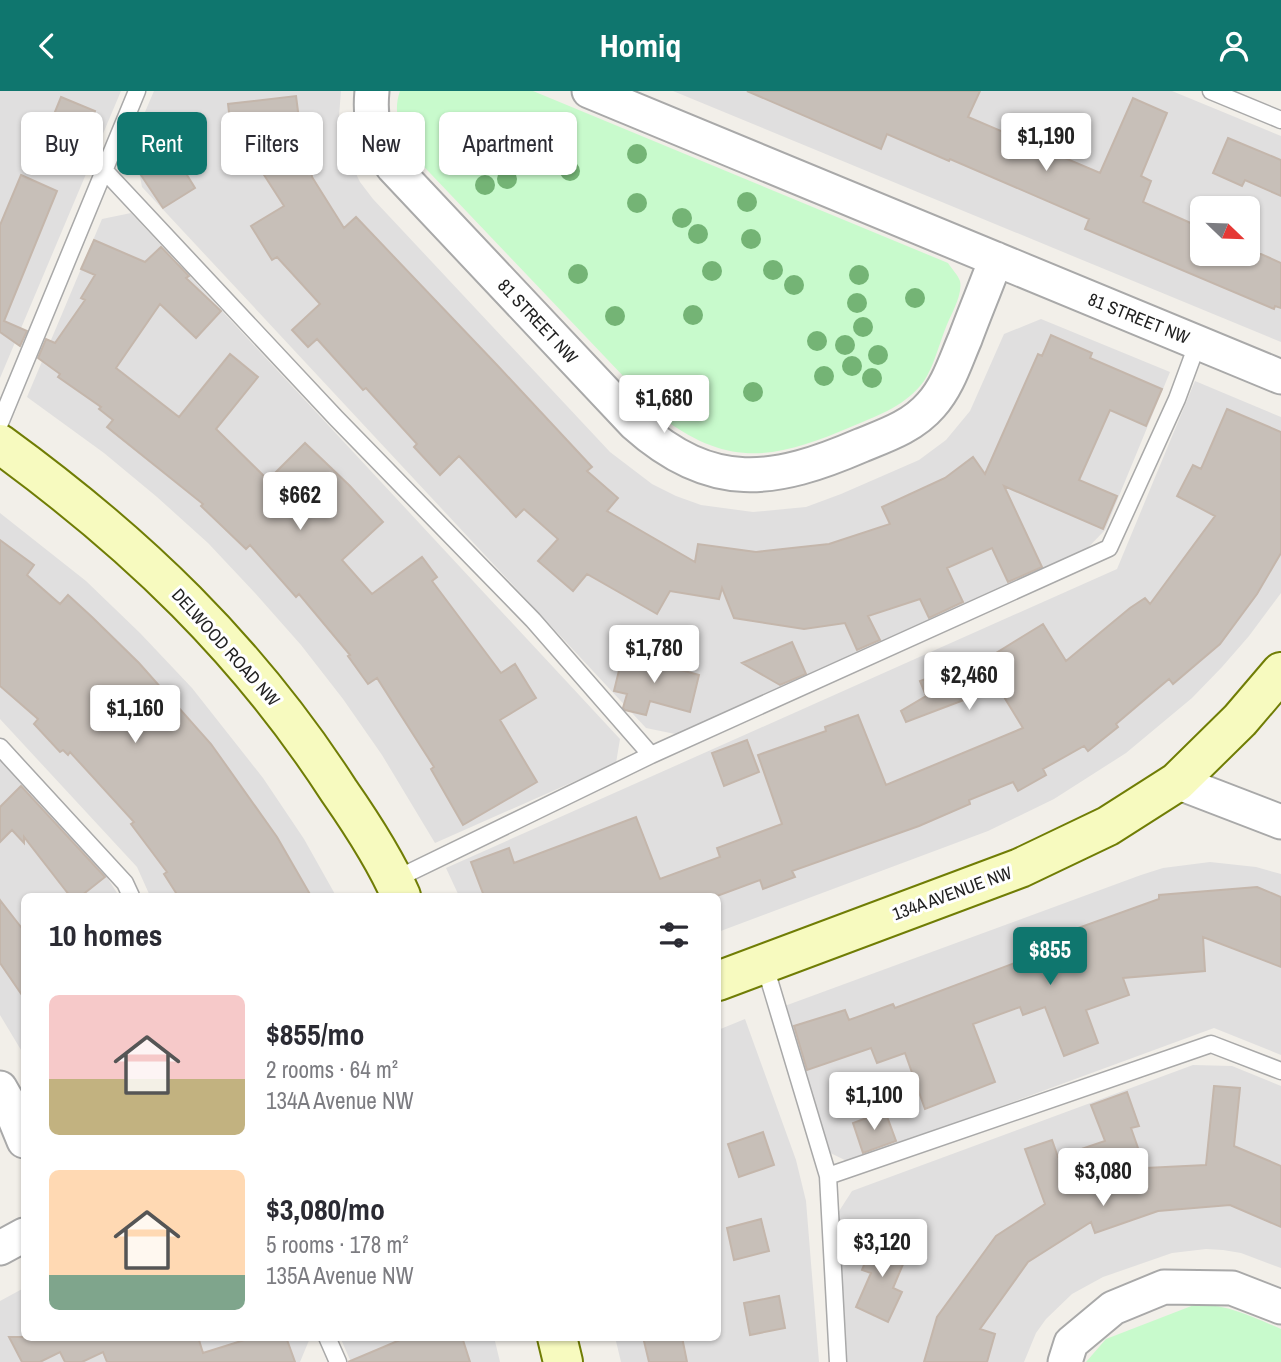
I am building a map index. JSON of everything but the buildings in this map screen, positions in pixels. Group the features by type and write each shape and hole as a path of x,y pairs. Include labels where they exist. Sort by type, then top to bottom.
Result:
{"street":[{"name":"81 STREET NW","path":"372,91 371,115 376,139 393,167 635,424 656,443 680,458 706,468 761,476 788,472 864,445 918,418 943,390 996,259"},
{"name":"81 STREET NW","path":"589,91 1281,377"},
{"name":"DELWOOD ROAD NW","path":"0,444 57,485 118,535 176,590 230,647 318,759 358,818 397,888"},
{"name":"134A AVENUE NW","path":"721,980 1020,868 1108,826 1177,782 1240,720 1281,672"},
{"path":"1177,782 1281,822"},
{"path":"0,1089 21,1134"},
{"path":"0,1248 21,1237"},
{"path":"1065,1362 1071,1343 1113,1308 1164,1287 1232,1288 1281,1307"},
{"path":"558,1341 563,1362"}],"lane":[{"path":"0,423 137,91"},
{"path":"1211,91 1281,120"},
{"path":"105,171 336,418 533,620 651,755"},
{"path":"397,888 651,755 1109,548 1177,399 1198,342"},
{"path":"0,747 125,883 130,893"},
{"path":"764,963 828,1176 838,1362"},
{"path":"828,1176 1212,1044 1281,1071"},
{"path":"329,1341 338,1362"}],"shaded area":[{"path":"0,91 121,91 103,134 103,112 21,112 21,175 86,175 0,378"},
{"path":"154,91 341,91 339,112 337,112 337,175 357,175 373,199 610,452 652,484 701,505 753,512 806,507 919,460 946,440 970,411 1004,334 1041,319 1170,372 1105,530 1078,558 680,735 646,728 142,187 140,175 207,175 207,112 145,112"},
{"path":"673,91 1172,91 1281,136 1281,342"},
{"path":"131,213 620,739 616,763 435,843 382,755 343,699 301,645 255,593 208,543 157,497 104,453 27,397 102,219"},
{"path":"1195,381 1281,417 1281,593 1249,636 1192,698 1126,753 1054,799 988,831 721,931 721,893 458,893 446,868 1117,569"},
{"path":"0,513 86,581 192,688 263,778 304,839 334,893 149,893 137,867 0,719"},
{"path":"0,759 101,868 117,893 21,893 21,1050 0,1015"},
{"path":"1210,862 1256,867 1281,874 1281,1055 1214,1028 849,1162 822,1149 771,1011 1141,875 1163,868"},
{"path":"745,1019 796,1160 806,1201 819,1362 621,1362 616,1341 721,1341 721,1029"},
{"path":"1193,1065 1232,1066 1281,1086 1281,1268 1241,1253 1223,1250 1172,1253 1103,1277 1072,1294 1046,1319 1036,1333 1024,1362 846,1362 834,1219 852,1191"},
{"path":"21,1290 21,1341 309,1341 300,1362 0,1362 0,1301"},
{"path":"342,1341 495,1341 500,1362 351,1362"}],"green space":[{"path":"400,91 533,91 948,263 958,276 960,292 927,376 909,397 873,418 827,437 779,451 735,452 712,446 689,435 664,419 425,168 425,112 397,112"},
{"path":"1194,1305 1228,1309 1281,1329 1281,1362 1086,1362 1106,1339"}]}
